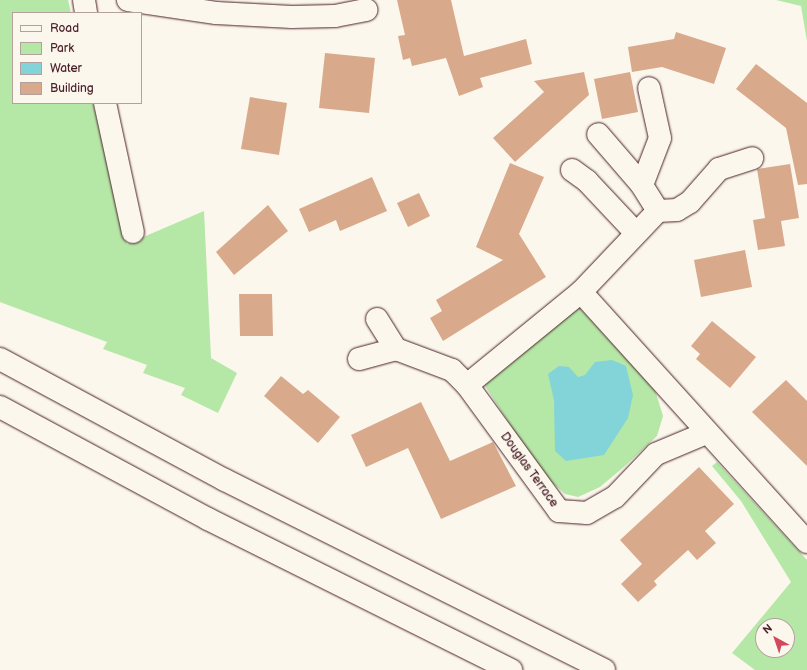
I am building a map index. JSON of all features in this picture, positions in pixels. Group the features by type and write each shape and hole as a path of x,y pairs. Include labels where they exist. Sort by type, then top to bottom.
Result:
{"main road":[{"path":"84,0 86,12"},
{"path":"128,0 216,13 292,17 335,16 366,10"},
{"path":"642,185 660,138 649,88"},
{"path":"105,104 133,232"},
{"path":"598,134 642,185 658,211"},
{"path":"467,385 581,292 658,211 677,210 690,202 718,169 752,158"},
{"path":"572,170 587,181 636,233"},
{"path":"581,292 706,434 807,542"},
{"path":"359,359 396,349 377,319"},
{"name":"Douglas Terrace","path":"396,349 452,370 467,385 559,511 587,513 615,496 656,454 706,434"},
{"path":"0,359 225,480 604,670"},
{"path":"0,407 208,519 511,670"}],"green space":[{"path":"0,0 68,0 71,12 12,12 12,104 93,104 127,244 204,211 211,358 237,373 218,413 181,395 185,388 143,373 147,365 103,349 107,342 0,302"},
{"path":"776,0 807,0 807,41 801,6"},
{"path":"577,305 655,390 663,416 657,436 600,487 578,497 565,494 541,473 482,381"},
{"path":"717,462 807,560 807,670 755,670 732,653 755,625 755,658 795,658 795,618 761,618 791,582 741,501 712,466"}],"water":[{"path":"612,360 626,366 633,395 628,418 604,455 566,461 555,451 554,400 548,374 559,366 569,367 578,377 585,375 595,362"}],"building":[{"path":"397,0 451,0 464,56 526,39 532,64 480,78 483,87 459,96 446,58 412,66 410,58 403,60 398,36 405,35"},
{"path":"676,32 726,48 714,84 662,67 632,72 628,47 674,39"},
{"path":"325,53 375,58 369,113 319,108"},
{"path":"756,64 807,103 807,184 798,185 786,128 736,89"},
{"path":"584,72 589,95 515,162 493,138 544,92 534,81"},
{"path":"630,72 638,112 602,119 594,79"},
{"path":"250,97 287,103 279,155 241,149"},
{"path":"510,163 544,177 519,234 546,277 443,341 430,318 442,311 436,300 503,260 476,247"},
{"path":"790,164 799,218 781,221 785,246 758,250 753,220 765,218 757,169"},
{"path":"372,177 387,211 340,231 336,220 309,232 299,209"},
{"path":"419,193 430,216 408,227 397,203"},
{"path":"268,205 288,231 234,275 216,252"},
{"path":"745,250 752,287 701,297 694,260"},
{"path":"239,294 272,294 273,336 240,336"},
{"path":"712,321 756,357 730,388 696,359 700,354 691,346"},
{"path":"281,376 303,394 308,390 340,417 318,443 264,396"},
{"path":"786,380 807,401 807,466 752,412"},
{"path":"421,402 450,461 493,442 516,486 441,519 408,448 366,467 351,435"},
{"path":"699,467 734,504 705,531 716,543 697,560 688,550 654,581 657,585 638,602 621,584 642,564 620,540"}]}
